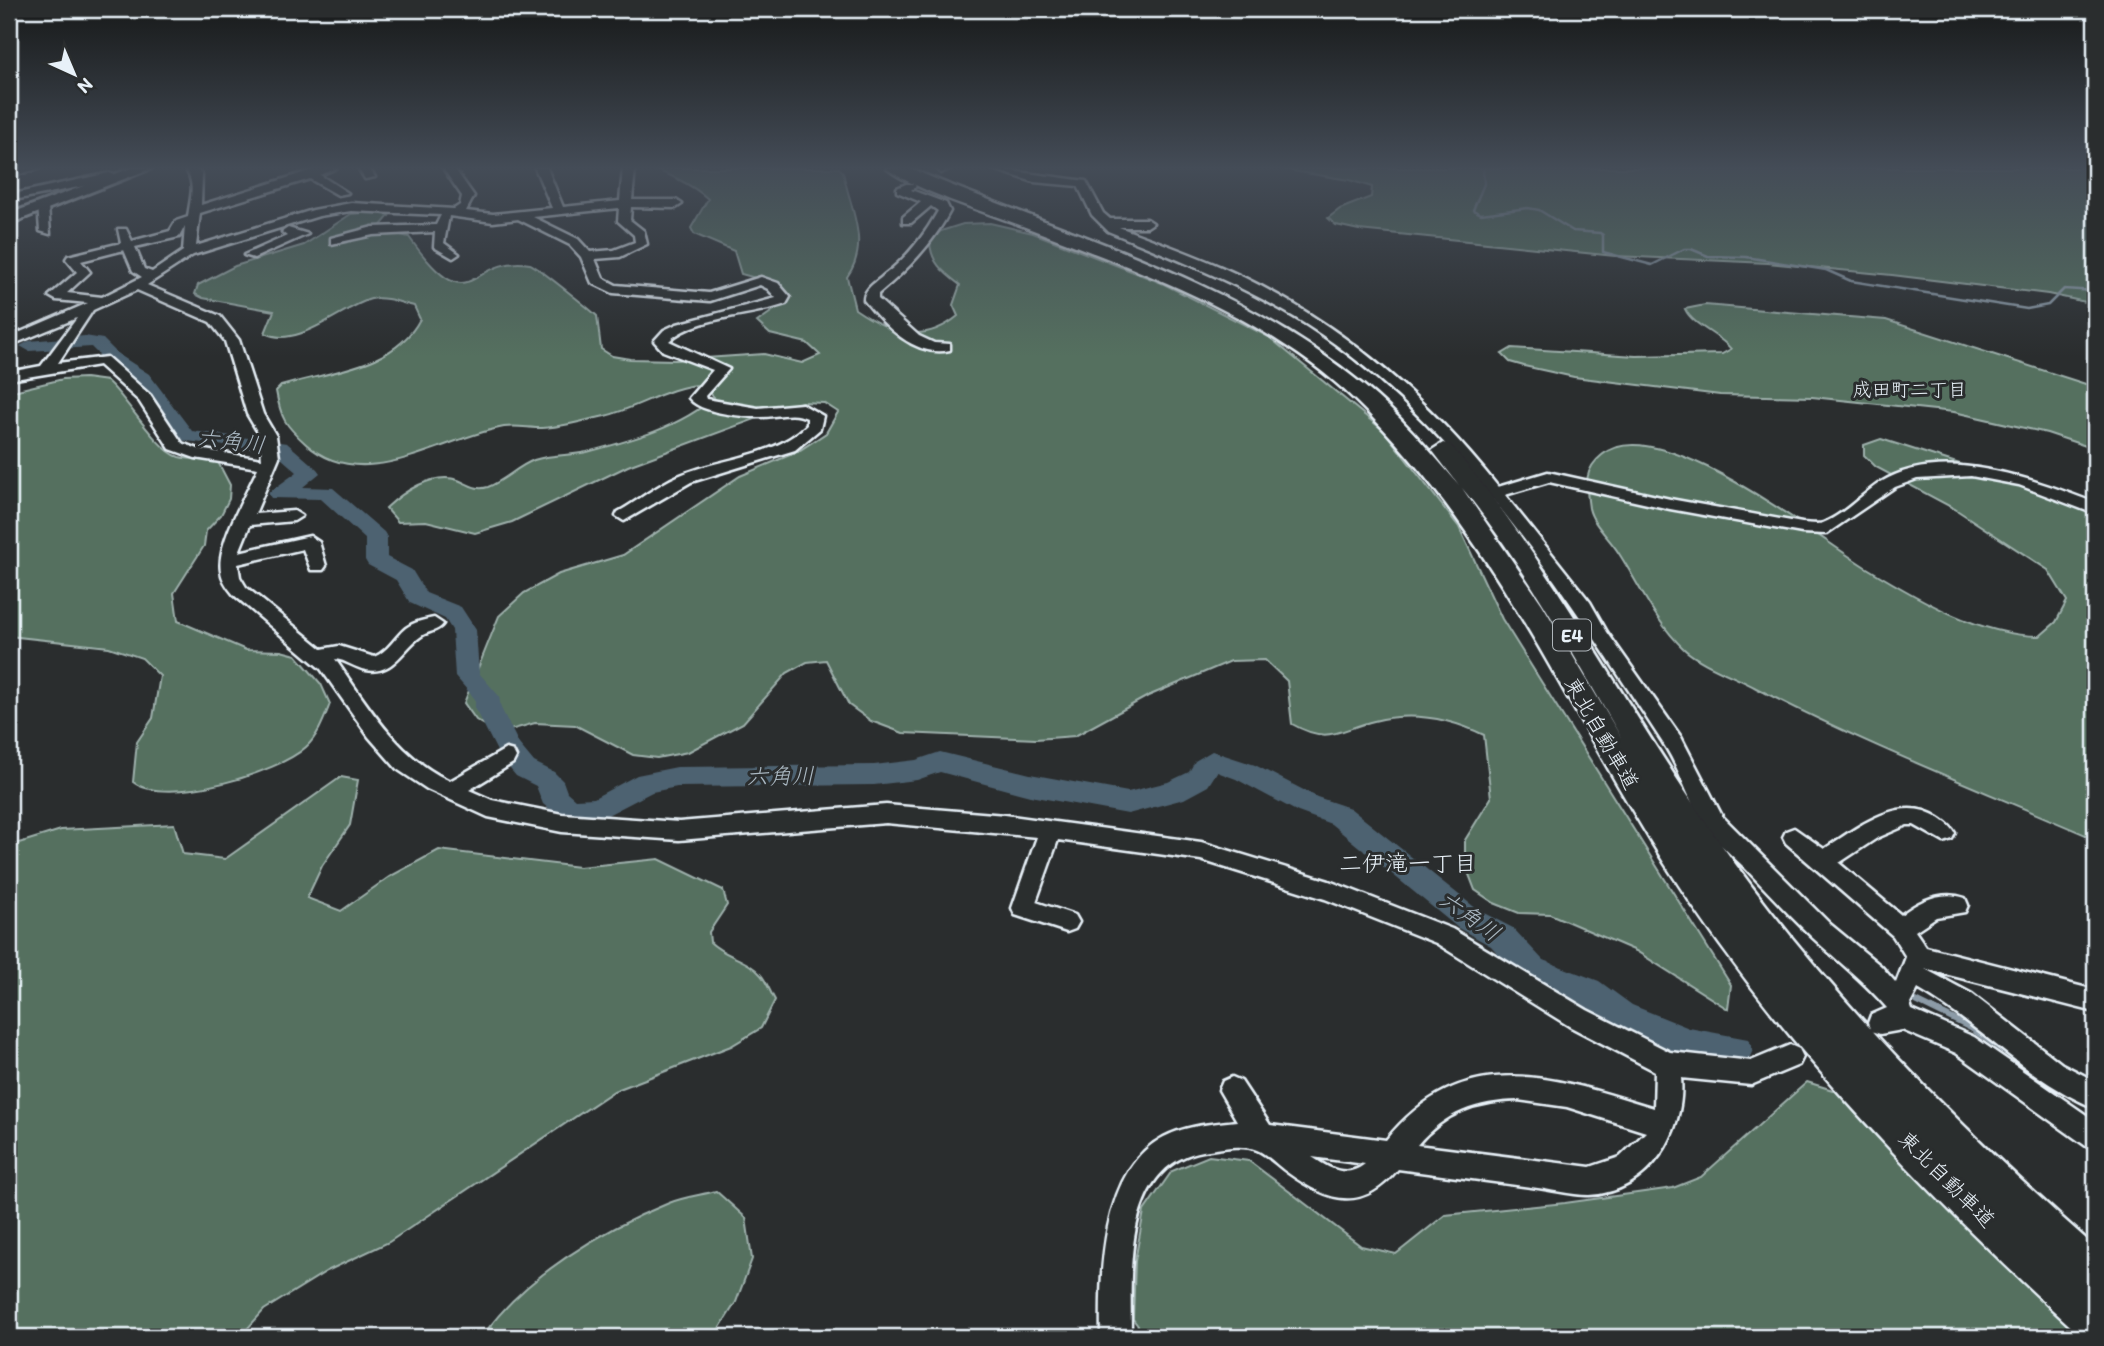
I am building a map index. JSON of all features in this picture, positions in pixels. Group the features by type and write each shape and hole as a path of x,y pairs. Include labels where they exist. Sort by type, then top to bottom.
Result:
{"highway":[{"name":"東北自動車道","path":"1083,231 1142,253 1247,300 1338,357 1409,415 1466,476 1518,547 1657,776 1769,935 1897,1084 1969,1157 2095,1275"},
{"name":"東北自動車道","path":"1089,231 1103,235 1282,335 1357,390 1419,450 1446,481 1494,550 1630,783 1740,943 1802,1023 1870,1100 1951,1184 2095,1320"}],"street":[{"path":"72,259 176,231"},
{"path":"188,252 192,231"},
{"path":"236,240 262,231"},
{"path":"10,341 152,277 176,264 188,252 272,231"},
{"path":"335,242 373,231 424,231"},
{"path":"441,231 434,245 453,254"},
{"path":"544,231 587,256 597,280 613,289 710,297 754,281 774,286 780,291 781,301 746,313 684,327 667,334 661,341 668,348 722,369 698,394 696,398 701,403 758,413 803,409 812,413 816,421 809,434 794,444 686,479 624,516"},
{"path":"587,256 616,254 641,244 640,234 636,231"},
{"path":"933,231 904,266 871,293 871,300 919,344 931,349 945,347"},
{"path":"1102,231 1103,235"},
{"path":"1103,235 1118,231"},
{"path":"122,232 139,271 152,277"},
{"path":"224,257 288,232 302,234 250,255"},
{"path":"1103,235 1239,280 1322,329 1399,388 1494,493 1584,606 1599,635 1674,742 1714,822 1822,931 1873,974 1893,1014 1965,1045 2095,1137"},
{"path":"67,245 68,258 84,272 56,296 100,301"},
{"path":"135,285 215,319 226,329 255,414 268,436 270,465 229,560 228,573 240,592 319,656 404,763 450,791 488,808 562,823 713,830 886,814 1004,824 1202,851 1329,891 1444,936 1578,1018 1667,1064 1751,1073 1790,1057"},
{"path":"46,370 64,342 80,326 88,311 85,308"},
{"path":"9,376 102,360 121,374 155,411 167,426 176,446 195,453 270,465"},
{"path":"1494,493 1548,477 1670,504 1802,528 1826,529 1889,484 1915,474 1971,471 2023,481 2095,509"},
{"path":"245,520 283,522"},
{"path":"229,560 310,542 317,566"},
{"path":"319,656 340,652 361,663 378,663 391,657 413,630 434,624"},
{"path":"450,791 506,757"},
{"path":"1824,861 1894,819 1908,815 1917,817 1944,833"},
{"path":"1050,832 1023,908 1067,922"},
{"path":"1794,837 1901,929 1916,965 2053,1073 2095,1095"},
{"path":"1901,929 1923,909 1939,905 1957,905"},
{"path":"1893,1014 1905,994 1916,965"},
{"path":"1916,965 2095,1001"},
{"path":"1116,1337 1116,1248 1130,1204 1145,1172 1167,1150 1195,1139 1238,1134 1590,1181 1610,1178 1641,1161 1654,1146 1662,1124 1670,1083 1667,1064"},
{"path":"1232,1090 1263,1137 1308,1172 1336,1186 1358,1185 1373,1179 1431,1112 1463,1096 1500,1087 1547,1090 1662,1124"}],"green space":[{"path":"326,231 381,231 409,237 430,264 446,278 459,283 509,264 534,266 597,316 601,349 612,356 676,360 764,354 802,363 820,355 807,343 770,334 757,322 781,305 787,294 781,285 741,274 734,251 694,234 692,231 857,231 857,252 847,277 855,309 894,329 919,333 932,331 958,316 953,305 960,285 943,271 935,260 930,240 942,231 1024,231 1162,283 1269,337 1384,431 1459,527 1502,619 1731,985 1728,1009 1636,951 1550,914 1519,913 1494,903 1475,890 1465,864 1465,840 1491,798 1484,735 1444,720 1417,717 1388,718 1333,734 1315,734 1292,724 1287,681 1265,660 1231,661 1148,696 1075,736 1036,739 903,733 871,721 849,705 826,660 807,662 787,673 743,723 688,752 657,758 633,755 575,725 535,723 499,733 476,720 464,703 499,616 524,593 559,574 623,555 740,476 797,452 826,433 838,412 824,403 801,402 628,466 512,522 475,533 426,521 398,522 386,508 409,490 428,481 448,478 476,488 488,487 534,460 587,452 654,432 687,417 714,397 701,385 690,386 605,416 550,427 504,427 404,459 353,465 329,459 306,444 285,421 276,391 281,386 358,366 394,348 408,336 420,319 414,306 387,299 371,299 305,332 278,337 265,333 274,311 203,298 195,294 198,285 235,266 304,245"},
{"path":"1367,231 2095,231 2095,304 2048,294 1892,275 1768,263 1615,256"},
{"path":"1705,305 1886,320 2095,387 2095,449 2047,433 1954,412 1812,397 1720,395 1574,377 1510,362 1502,354 1512,348 1636,356 1722,354 1731,349 1694,320 1685,309"},
{"path":"63,379 107,381 151,434 170,452 179,457 218,462 230,485 229,499 221,515 206,531 204,546 174,593 178,621 246,650 281,651 296,655 321,684 330,704 328,710 314,738 292,757 272,767 221,784 170,791 148,789 133,782 137,742 153,718 160,676 142,658 109,647 9,636 9,392"},
{"path":"1881,439 2095,507 2095,839 1839,729 1691,655 1656,615 1589,508 1587,479 1592,467 1602,455 1627,445 1660,449 1697,462 1737,483 1867,568 1950,614 1995,630 2040,636 2056,622 2067,601 2048,570 1955,509 1876,467 1864,455 1864,445"},
{"path":"341,777 358,780 350,825 322,866 307,898 341,911 389,877 439,850 579,867 659,859 723,890 727,905 709,932 710,942 750,965 765,981 775,1000 761,1028 731,1046 614,1091 389,1242 327,1271 264,1310 240,1337 12,1337 9,1333 9,846 61,830 174,824 183,854 225,859"},
{"path":"1807,1082 1839,1092 1958,1218 2089,1337 1146,1337 1133,1319 1135,1261 1144,1211 1172,1171 1209,1156 1249,1161 1361,1246 1396,1254 1445,1215 1565,1203 1673,1188 1701,1177"},
{"path":"716,1191 746,1218 752,1259 736,1302 714,1337 482,1337 519,1295 542,1275 591,1241 669,1203"}],"waterway":[{"path":"1573,231 1600,233 1603,235 1603,252 1652,265 1684,249 1691,249 1708,256 1746,257 1826,270 1851,281 2027,309 2048,305 2064,289 2095,291"},
{"name":"六角川","path":"29,346 85,341 97,343 112,358 142,378 186,436 280,447 310,473 278,493 326,493 376,537 376,560 404,575 418,598 453,613 464,630 467,676 487,696 488,708 509,750 525,769 545,779 554,788 553,796 570,810 598,809 646,782 677,777 874,775 917,770 940,762 1030,785 1128,803 1174,791 1199,779 1204,768 1212,761 1246,772 1307,804 1340,816 1468,919 1502,937 1532,970 1588,991 1623,1017 1652,1026 1686,1043 1737,1050"},
{"path":"1916,1001 1971,1028 2057,1088"}],"district":[{"name":"成田町二丁目","path":"1910,389"},
{"name":"二伊滝一丁目","path":"1408,863"}]}
